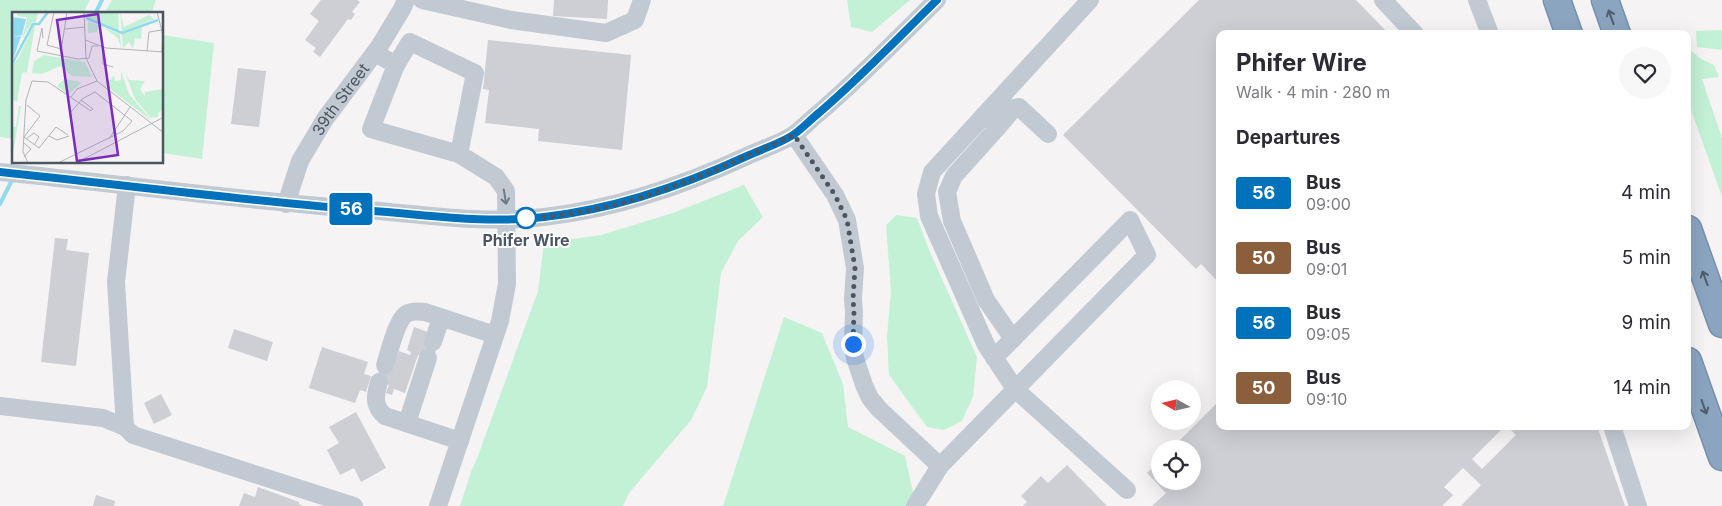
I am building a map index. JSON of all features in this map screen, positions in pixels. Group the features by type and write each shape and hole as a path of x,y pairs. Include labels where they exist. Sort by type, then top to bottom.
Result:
{"highway":[{"path":"1557,0 1568,30"},
{"path":"1604,0 1615,30"},
{"path":"1691,237 1722,324"},
{"path":"1691,369 1722,457"}],"street":[{"name":"39th Street","path":"286,204 300,161 305,152 325,119 375,53 402,10 406,0"},
{"path":"422,0 511,20 606,33 635,20 642,0"},
{"path":"0,172 286,204 454,218 507,219 542,217 586,211 628,202 670,188 794,135 836,98 937,0"},
{"path":"1090,0 932,172 926,194 929,216 986,345 1015,389 1127,490"},
{"path":"1383,0 1411,30"},
{"path":"1477,0 1488,30"},
{"path":"438,506 500,321 507,284 506,191 496,177 459,154 371,129 396,65 410,42 475,73 459,154"},
{"path":"375,53 396,65"},
{"path":"1013,339 986,300 952,221 947,192 954,176 1014,108 1019,108 1048,134"},
{"path":"984,115 998,127"},
{"path":"794,135 835,195 847,220 855,268 853,344 855,358 864,385 870,398 880,409 940,466"},
{"path":"125,427 116,282 128,185"},
{"path":"915,506 940,466 1147,255 1130,220 994,358"},
{"path":"460,441 385,416 378,411 375,400 382,373 400,321 406,314 416,311 425,312 495,335"},
{"path":"407,423 441,318"},
{"path":"0,406 102,418 125,427 133,436 353,506"},
{"path":"1613,430 1638,506"}],"green space":[{"path":"0,0 90,0 84,12 12,12 12,139 0,137"},
{"path":"112,0 156,0 152,12 105,12"},
{"path":"847,0 910,0 872,32 851,27"},
{"path":"1722,30 1722,50 1697,47 1696,31"},
{"path":"164,35 214,43 202,159 164,153"},
{"path":"1691,51 1701,59 1714,65 1719,77 1702,79 1722,138 1722,197 1691,109"},
{"path":"744,185 763,217 738,241 721,273 707,387 691,420 629,493 623,506 460,506 538,291 544,243 601,235 673,213"},
{"path":"896,215 917,218 929,250 977,357 973,397 962,421 944,430 927,427 889,375 887,336 891,291 886,225"},
{"path":"784,317 822,333 843,384 848,427 905,456 914,497 905,506 723,506"}],"building":[{"path":"321,0 357,0 360,2 352,12 355,14 351,20 348,19 320,57 313,52 316,48 305,40 319,21 310,14"},
{"path":"554,0 608,0 607,19 553,16"},
{"path":"1199,0 1356,0 1385,30 1216,30 1216,280 1201,264 1196,269 1063,135"},
{"path":"488,40 631,55 622,150 538,141 539,129 485,123 489,90 483,89"},
{"path":"238,68 266,71 259,127 231,124"},
{"path":"55,238 68,239 66,250 89,253 76,366 41,362"},
{"path":"414,327 428,332 438,344 433,360 418,355 405,393 394,389 392,395 386,393 389,385 376,381 381,364 393,368 399,351 410,355 411,352 407,350"},
{"path":"234,329 273,342 267,361 228,348"},
{"path":"322,347 368,362 364,374 371,376 366,392 360,390 355,403 309,388"},
{"path":"161,394 172,415 154,424 144,403"},
{"path":"1216,404 1216,430 1501,430 1472,459 1482,469 1516,435 1511,430 1598,430 1625,506 1461,506 1481,485 1463,468 1444,487 1453,495 1442,506 1152,506 1166,493 1163,490 1201,490 1201,440 1180,440 1190,430 1201,430 1201,419"},
{"path":"356,412 386,468 361,482 354,468 340,475 327,450 339,443 329,427"},
{"path":"1067,465 1107,506 1023,506 1027,502 1021,496 1041,476 1048,483"},
{"path":"1151,469 1151,477 1147,473"},
{"path":"258,487 299,502 303,506 239,506 244,493 255,497"},
{"path":"96,495 115,501 114,506 93,506"}],"waterway":[{"path":"96,12 102,0"},
{"path":"0,204 13,178"}],"bus line":[{"name":"56","path":"0,172 150,187 286,204 454,218 519,219 586,211 628,202 670,188 794,135 836,98 937,0"}],"place":[{"name":"Phifer Wire","path":"526,218"}],"route":[{"path":"526,218 586,211 628,202 711,172 794,135 835,195 847,220 855,268 853,344"}]}
